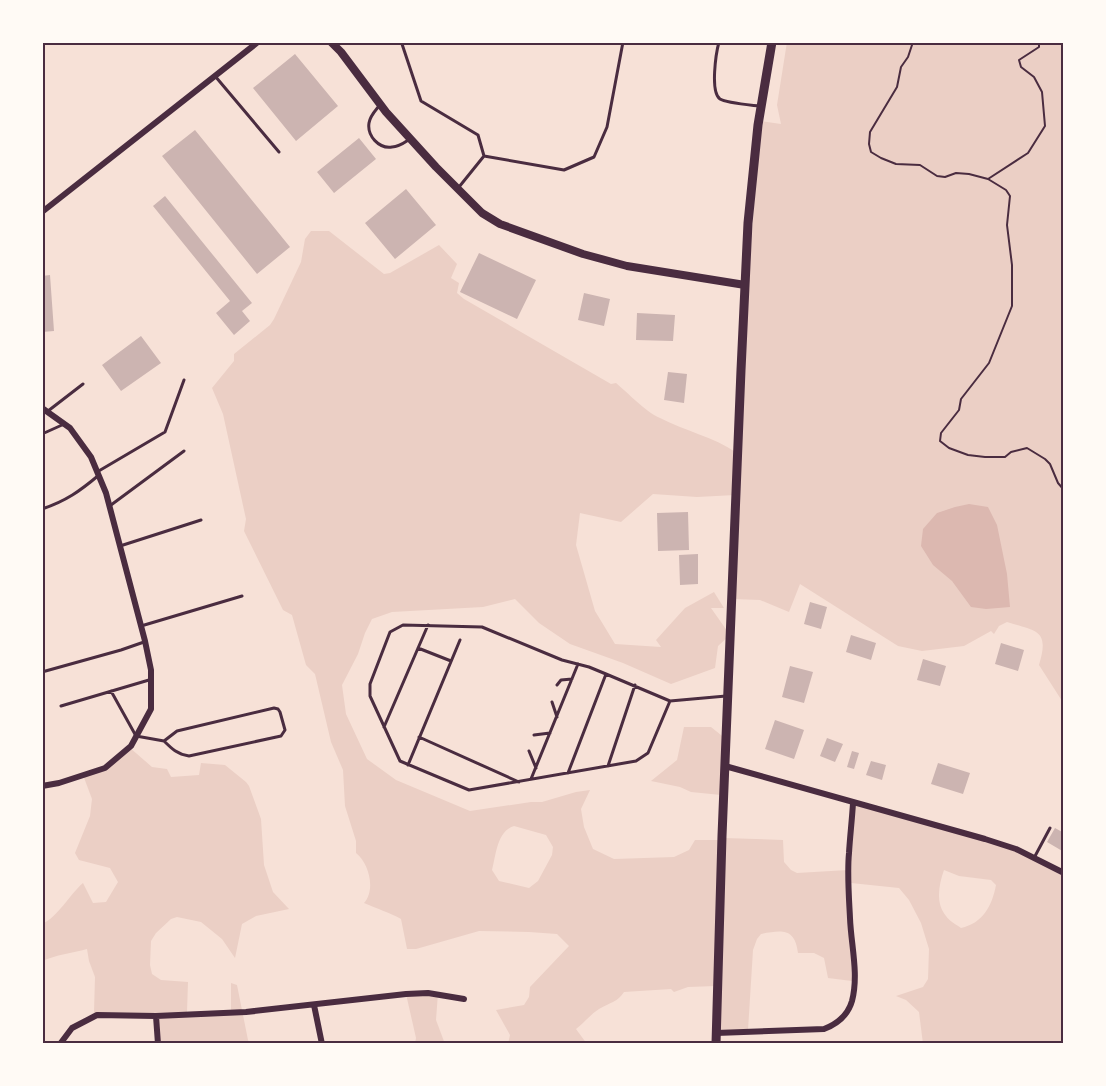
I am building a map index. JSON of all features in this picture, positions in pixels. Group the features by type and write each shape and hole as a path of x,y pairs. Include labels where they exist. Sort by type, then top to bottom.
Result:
{"main road":[{"path":"716,1044 722,836 748,223 758,125 772,42"}],"street":[{"path":"42,212 258,42"},
{"path":"330,42 341,52 380,105 411,139 482,213 500,224 583,254 627,266 745,285"},
{"path":"42,786 105,768 131,746 151,710 151,679 146,641 98,473 91,457 70,428 44,410"},
{"path":"725,766 1016,849 1064,873"},
{"path":"716,1033 824,1029 839,1021 848,1010 854,988 848,855 853,803"},
{"path":"60,1044 72,1028 97,1015 156,1016 246,1012 428,993 464,999"},
{"path":"314,1005 322,1044"},
{"path":"156,1016 158,1044"}],"lane":[{"path":"398,42 402,44 421,101 478,135 484,156"},
{"path":"484,156 564,170 594,158 607,127 623,42"},
{"path":"719,42 715,93 722,100 761,106"},
{"path":"215,76 279,152"},
{"path":"380,105 372,115 369,124 375,141 382,146 392,147 411,139"},
{"path":"458,189 484,156"},
{"path":"42,509 79,492 98,473 165,432 184,380"},
{"path":"44,410 83,384"},
{"path":"42,434 64,424"},
{"path":"109,506 184,451"},
{"path":"120,546 201,520"},
{"path":"141,626 242,596"},
{"path":"670,701 648,753 636,762 469,790 400,761 370,696 370,684 390,632 403,625 428,625 482,627 562,660 635,685 670,701 728,696"},
{"path":"384,727 428,625"},
{"path":"408,765 460,640"},
{"path":"42,672 146,641"},
{"path":"418,648 451,661"},
{"path":"531,780 578,664"},
{"path":"568,773 606,674"},
{"path":"61,706 151,679"},
{"path":"557,685 561,680 572,679"},
{"path":"608,766 635,685"},
{"path":"111,691 136,736 164,741 180,755 189,756 281,736 285,730 280,712 274,708 177,731 164,741"},
{"path":"552,702 557,717"},
{"path":"534,735 550,733"},
{"path":"420,737 519,782"},
{"path":"529,751 536,768"},
{"path":"1034,858 1050,828"}],"path":[{"path":"913,42 901,68 897,87 870,132 871,152 896,164 920,165 937,176 945,177 956,173 988,179 1006,190 1010,196 1007,225 1012,266 1012,306 989,363 961,399 959,410 941,433 940,441 949,448 968,455 984,457 1005,457 1011,452 1027,448 1050,464 1058,483 1064,490"},
{"path":"988,179 1028,153 1045,126 1042,92 1034,77 1021,68 1019,60 1039,47 1040,42"}],"shaded area":[{"path":"787,42 1064,42 1064,704 1039,665 1043,644 1041,638 1038,633 1026,627 1007,622 999,626 994,634 991,631 964,646 922,651 898,646 800,584 789,612 760,600 733,599 735,495 697,497 653,494 621,522 580,513 576,545 595,611 615,644 661,647 656,640 685,608 714,592 724,608 711,608 730,635 718,646 715,668 671,684 623,663 570,644 539,623 515,599 483,607 392,612 372,619 365,633 358,654 342,685 346,714 367,759 396,780 470,811 542,802 590,790 581,809 584,827 593,849 614,859 674,857 689,850 695,840 724,838 783,840 784,862 797,873 848,870 853,802 1014,847 1064,872 1064,1044 923,1044 919,1012 906,1000 896,996 923,987 928,979 929,949 921,923 909,900 899,888 851,883 852,981 828,978 824,958 814,953 798,953 791,935 781,932 761,934 753,950 748,1030 719,1030 716,986 688,987 674,992 671,989 624,992 616,1000 596,1011 576,1029 587,1044 508,1044 510,1035 496,1010 524,1005 529,997 530,987 569,946 557,934 479,931 416,949 407,949 401,919 364,903 370,891 369,877 361,857 356,853 356,841 345,806 343,770 331,742 315,674 306,665 292,615 283,610 244,531 246,519 223,414 212,388 234,361 234,354 270,325 274,319 301,262 305,239 311,231 329,231 384,274 390,273 439,245 457,264 451,278 459,283 457,293 464,299 611,384 616,383 655,415 737,453 760,121 781,124 777,105","holes":["514,826 546,835 553,847 552,855 538,881 529,888 499,881 492,870 501,838 508,829","944,870 959,876 991,880 996,885 989,907 981,918 969,926 961,928 949,920 940,905 939,893"]},
{"path":"969,504 988,507 997,525 1007,574 1010,607 986,609 971,607 952,581 933,565 921,546 923,529 937,513"},
{"path":"684,727 711,727 726,739 725,765 731,768 721,795 691,792 680,787 651,781 677,760"},
{"path":"129,747 152,767 167,769 171,777 199,775 201,763 225,765 249,786 261,819 264,865 273,892 289,909 256,916 242,924 235,958 222,939 201,922 177,917 171,919 151,941 150,965 152,974 161,980 188,982 187,1012 231,1010 231,983 237,985 250,1044 158,1044 157,1015 98,1016 94,1012 95,977 87,949 42,961 42,924 53,916 83,883 93,903 106,902 118,882 110,868 79,860 75,853 90,816 92,799 83,775 105,767"},
{"path":"438,993 436,1020 445,1044 415,1044 416,1038 406,994"}],"building":[{"path":"295,54 338,106 296,141 253,88"},
{"path":"195,130 290,247 257,274 162,156"},
{"path":"359,138 376,159 334,193 317,172"},
{"path":"406,189 436,225 395,259 365,223"},
{"path":"165,196 252,303 242,311 250,321 234,335 216,313 230,301 153,206"},
{"path":"479,253 536,280 517,319 460,292"},
{"path":"50,275 54,331 42,332 42,276"},
{"path":"584,293 610,299 604,326 578,320"},
{"path":"637,313 675,315 673,341 636,340"},
{"path":"141,336 161,363 121,391 102,365"},
{"path":"668,372 687,374 684,403 664,400"},
{"path":"688,512 689,550 658,551 657,513"},
{"path":"698,554 698,584 680,585 679,555"},
{"path":"810,602 827,607 821,629 804,624"},
{"path":"851,635 876,643 871,660 846,652"},
{"path":"1001,643 1024,650 1018,671 995,664"},
{"path":"923,659 946,666 940,686 917,680"},
{"path":"790,666 813,672 804,703 782,697"},
{"path":"775,720 804,730 794,759 765,749"},
{"path":"827,738 843,744 835,762 820,756"},
{"path":"852,751 859,753 854,769 847,767"},
{"path":"871,761 886,765 882,780 866,775"},
{"path":"938,763 970,773 963,794 931,784"},
{"path":"1055,828 1064,833 1064,852 1047,842"}]}
